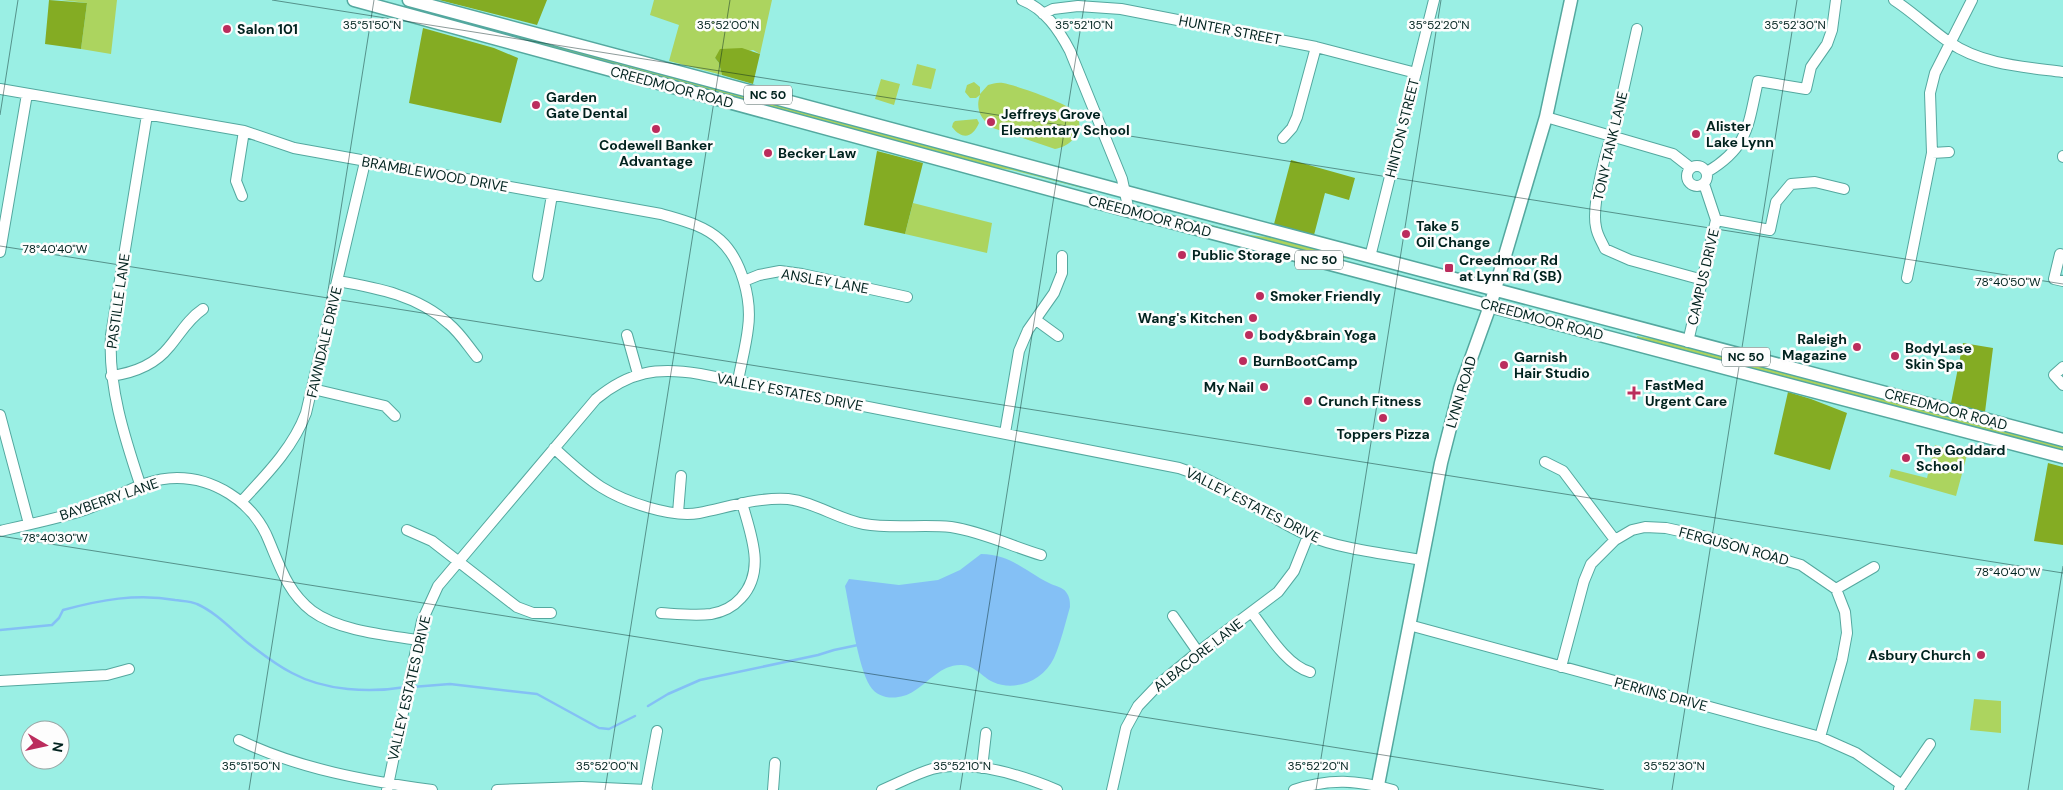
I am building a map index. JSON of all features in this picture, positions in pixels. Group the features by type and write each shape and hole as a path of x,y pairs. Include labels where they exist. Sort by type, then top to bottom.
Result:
{"main road":[{"name":"CREEDMOOR ROAD","path":"354,0 1129,211 2063,457"},
{"name":"CREEDMOOR ROAD","path":"409,0 1688,342 2063,440"},
{"name":"LYNN ROAD","path":"1377,788 1432,502 1452,419 1460,388 1495,290 1546,117 1571,0"}],"street":[{"path":"1022,0 1035,6 1043,14 1062,37 1070,51 1122,179 1129,211"},
{"name":"HINTON STREET","path":"1370,257 1434,0"},
{"path":"1707,172 1730,156 1742,141 1748,125 1758,81 1806,89 1811,67 1828,44 1836,0"},
{"path":"1894,0 1916,14 1949,42 1968,52 1987,60 2063,72"},
{"path":"1907,278 1932,153 1930,93 1935,73 1949,42 1972,0"},
{"name":"HUNTER STREET","path":"1043,14 1053,9 1078,6 1121,9 1316,47 1416,73"},
{"name":"TONY TANK LANE","path":"1637,29 1596,202 1596,227 1605,249 1630,260 1703,280"},
{"path":"1283,138 1292,128 1297,117 1316,47"},
{"name":"BRAMBLEWOOD DRIVE","path":"0,89 244,131 294,148 661,214 692,223 720,240 734,258 744,281 749,308 748,329 738,381"},
{"path":"0,252 27,94"},
{"name":"PASTILLE LANE","path":"140,484 130,453 111,376 111,335 147,115"},
{"path":"1546,117 1673,154 1691,168"},
{"path":"242,196 236,181 244,131"},
{"path":"1932,153 1949,152"},
{"name":"FAWNDALE DRIVE","path":"241,502 294,439 304,420 313,389 365,162"},
{"path":"1698,166 1707,172 1707,179 1704,184 1697,187 1690,184 1687,176 1691,168 1698,166"},
{"path":"1716,220 1770,230 1776,202 1791,184 1815,182 1844,189"},
{"name":"CAMPUS DRIVE","path":"1688,342 1716,220 1704,184"},
{"path":"538,276 552,195"},
{"path":"2063,255 2060,254 2054,279 2063,281"},
{"path":"1004,433 1019,351 1028,330 1054,293 1062,273 1062,256"},
{"name":"ANSLEY LANE","path":"744,281 759,275 780,271 907,297"},
{"path":"338,281 389,292 419,302 450,324 477,357"},
{"path":"111,376 142,368 160,357 194,315 203,309"},
{"path":"1036,320 1058,336"},
{"path":"627,335 638,374"},
{"path":"2063,367 2054,375 2063,385"},
{"name":"VALLEY ESTATES DRIVE","path":"388,787 418,640 431,600 438,586 596,399 617,384 638,374 672,370 738,381 1179,468 1194,473 1224,488 1268,515 1308,536 1337,544 1422,560"},
{"path":"313,389 385,406 395,416"},
{"path":"0,415 29,524"},
{"path":"554,448 588,477 608,490 659,510 696,513 768,499 791,499 813,505 838,517 863,524 936,526 964,529 990,536 1041,555"},
{"path":"1545,462 1563,471 1615,540"},
{"path":"678,513 681,476"},
{"name":"BAYBERRY LANE","path":"0,531 81,511 140,484 177,478 194,480 223,490 241,502 261,526 283,577 293,592 312,611 323,618 346,626 418,640"},
{"path":"661,613 702,615 721,612 732,606 746,593 754,577 756,560 742,503"},
{"name":"FERGUSON ROAD","path":"1560,667 1584,581 1591,565 1615,540 1632,530 1645,527 1666,528 1802,565 1836,589"},
{"path":"407,530 432,541 516,607 533,613 551,613"},
{"name":"ALBACORE LANE","path":"1112,790 1126,728 1138,706 1158,684 1252,613 1287,583 1303,552 1308,536"},
{"path":"1820,737 1842,660 1847,633 1845,612 1836,589 1874,567"},
{"path":"1252,613 1291,662 1300,669 1310,672"},
{"path":"1172,616 1198,652"},
{"name":"PERKINS DRIVE","path":"1409,625 1820,737 1856,753 1900,788"},
{"path":"0,681 107,675 129,669"},
{"path":"497,790 582,787 647,790 656,731"},
{"path":"982,768 986,732"},
{"path":"239,740 288,760 388,787 432,790"},
{"path":"1900,788 1930,744"},
{"path":"773,790 774,763"},
{"path":"882,790 901,787 925,772 942,767 982,768 1057,790"},
{"path":"1294,790 1335,780 1393,790"}],"green space":[{"path":"49,0 87,3 81,49 45,44"},
{"path":"61,0 117,0 111,54 81,49 87,3"},
{"path":"439,0 547,0 537,25"},
{"path":"654,0 772,0 760,54 753,50 715,58 719,63 722,75 669,61 679,25 650,15"},
{"path":"403,7 471,25 511,32 1082,186 1082,188 1012,170 976,165 403,10"},
{"path":"423,28 494,48 518,58 501,123 409,103"},
{"path":"742,48 760,54 753,84 722,75 719,63 715,58 720,49"},
{"path":"917,64 936,69 931,89 912,85"},
{"path":"881,79 900,84 894,105 875,99"},
{"path":"974,82 980,87 980,94 988,85 1001,83 1028,90 1060,103 1072,110 1077,116 1079,128 1077,134 1068,144 1055,149 993,128 980,114 978,105 980,95 976,98 970,98 965,92 967,85"},
{"path":"977,119 979,123 977,128 967,136 960,134 952,127 955,121"},
{"path":"877,151 923,163 905,234 864,225"},
{"path":"1291,160 1355,178 1349,200 1325,193 1314,235 1274,224"},
{"path":"913,203 992,223 987,253 905,234"},
{"path":"1180,217 1250,235 1282,239 1350,257 1350,259 1294,249 1180,219"},
{"path":"1637,336 1677,343 2063,446 2063,452 1636,340"},
{"path":"1963,343 1993,348 1985,412 1951,403"},
{"path":"1788,392 1847,413 1830,470 1774,454"},
{"path":"1935,445 1967,455 1956,496 1889,477 1891,469 1927,478"},
{"path":"2048,463 2063,467 2063,545 2034,541"},
{"path":"1974,699 2001,701 2001,733 1970,730"}],"water":[{"path":"981,554 1009,560 1065,590 1070,600 1070,607 1059,646 1049,666 1036,678 1019,685 1001,685 989,680 970,667 960,665 941,671 914,691 903,696 884,697 874,691 862,666 855,638 845,586 849,579 899,585 938,580 960,570"}],"waterway":[{"path":"0,630 52,625 59,618 63,610 91,603 133,597 186,601 197,604 211,612 269,659 305,679 319,684 348,689 378,690 406,687"},
{"path":"648,706 668,694 700,680 858,645"},
{"path":"412,687 450,684 537,694 599,728 609,729 635,716"}],"place":[{"name":"Salon 101","path":"227,29"},
{"name":"Garden Gate Dental","path":"536,105"},
{"name":"Jeffreys Grove Elementary School","path":"991,122"},
{"name":"Codewell Banker Advantage","path":"656,129"},
{"name":"Alister Lake Lynn","path":"1696,134"},
{"name":"Becker Law","path":"768,153"},
{"name":"Take 5 Oil Change","path":"1406,234"},
{"name":"Public Storage","path":"1182,255"},
{"name":"Creedmoor Rd at Lynn Rd (SB)","path":"1449,268"},
{"name":"Smoker Friendly","path":"1260,296"},
{"name":"Wang's Kitchen","path":"1253,318"},
{"name":"body&brain Yoga","path":"1249,335"},
{"name":"Raleigh Magazine","path":"1857,347"},
{"name":"BodyLase Skin Spa","path":"1895,356"},
{"name":"BurnBootCamp","path":"1243,361"},
{"name":"Garnish Hair Studio","path":"1504,365"},
{"name":"My Nail","path":"1264,387"},
{"name":"FastMed Urgent Care","path":"1634,393"},
{"name":"Crunch Fitness","path":"1308,401"},
{"name":"Toppers Pizza","path":"1383,418"},
{"name":"The Goddard School","path":"1906,458"},
{"name":"Asbury Church","path":"1981,655"}]}
